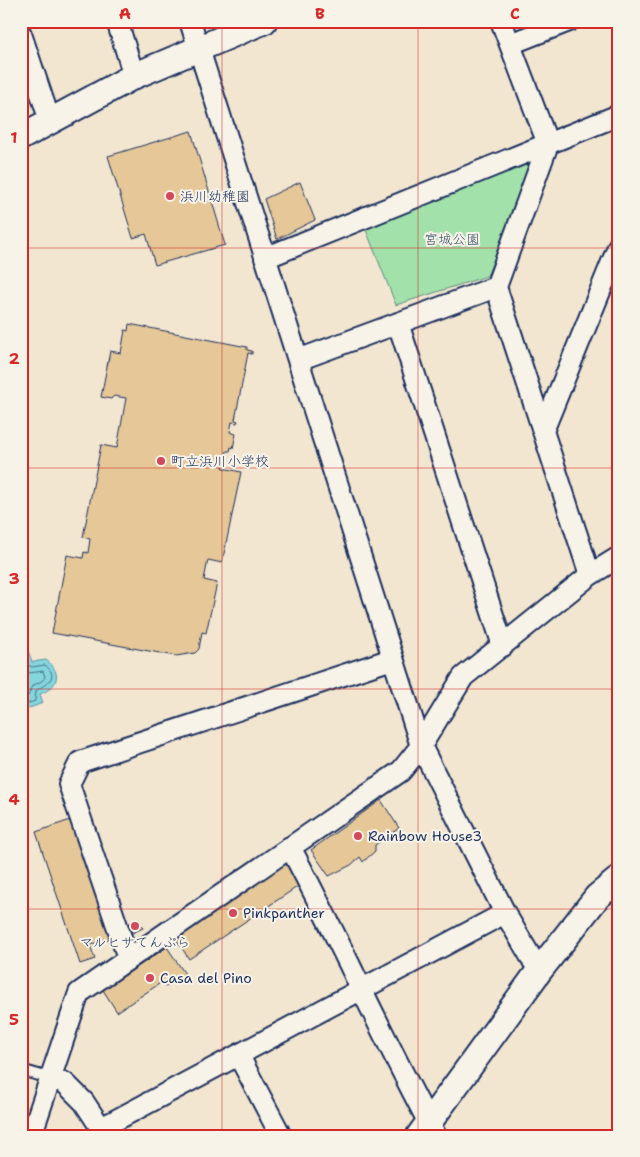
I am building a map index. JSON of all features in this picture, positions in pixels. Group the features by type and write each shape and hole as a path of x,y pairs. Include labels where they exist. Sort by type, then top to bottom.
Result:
{"street":[{"path":"117,21 134,76"},
{"path":"190,21 421,746 505,912 539,971"},
{"path":"21,136 134,76 264,21"},
{"path":"501,21 548,144 496,287 590,575"},
{"path":"510,44 569,21"},
{"path":"21,34 50,121"},
{"path":"265,258 619,115"},
{"path":"543,430 619,245"},
{"path":"298,360 496,287"},
{"path":"398,323 503,646"},
{"path":"31,1136 79,993 401,771 421,746 464,677 590,575 619,557"},
{"path":"128,958 69,784 80,762 392,659"},
{"path":"290,847 319,901 428,1131"},
{"path":"428,1131 539,971 597,897 619,879"},
{"path":"49,1078 65,1083 84,1102 103,1132 505,912"},
{"path":"239,1056 282,1136"}],"lane":[{"path":"21,1070 49,1078"}],"green space":[{"name":"宮城公園","path":"523,161 531,169 487,276 396,305 364,225"}],"water":[{"path":"23,636 32,662 46,660 55,670 56,679 51,688 40,694 43,703 21,711 21,637"}],"building":[{"path":"191,131 225,245 155,265 146,234 133,238 108,156"},
{"path":"300,182 315,220 277,239 264,199"},
{"path":"129,324 247,347 247,350 252,351 252,354 248,353 235,420 238,421 237,423 232,422 230,432 236,434 233,448 231,447 230,451 227,451 223,468 241,472 222,563 208,560 204,580 217,583 206,633 202,632 199,649 195,653 176,656 52,633 67,555 83,558 84,552 88,553 90,539 83,537 101,445 117,448 126,398 114,396 111,399 101,397 110,351 121,353 125,330 128,331"},
{"name":"Rainbow House3","path":"381,800 399,828 375,845 375,851 363,862 360,857 351,865 329,876 311,850"},
{"path":"76,818 115,937 90,945 95,959 80,964 36,832"},
{"name":"Pinkpanther","path":"291,858 306,881 189,959 174,936"},
{"name":"マルヒサてんぷら","path":"138,919 143,928 132,933 128,924"},
{"name":"Casa del Pino","path":"167,947 185,974 165,987 162,982 117,1012 103,990"}],"place":[{"name":"浜川幼稚園","path":"170,196"},
{"name":"町立浜川小学校","path":"161,461"},
{"name":"Rainbow House3","path":"358,836"},
{"name":"Pinkpanther","path":"233,913"},
{"name":"マルヒサてんぷら","path":"135,926"},
{"name":"Casa del Pino","path":"150,978"}]}
